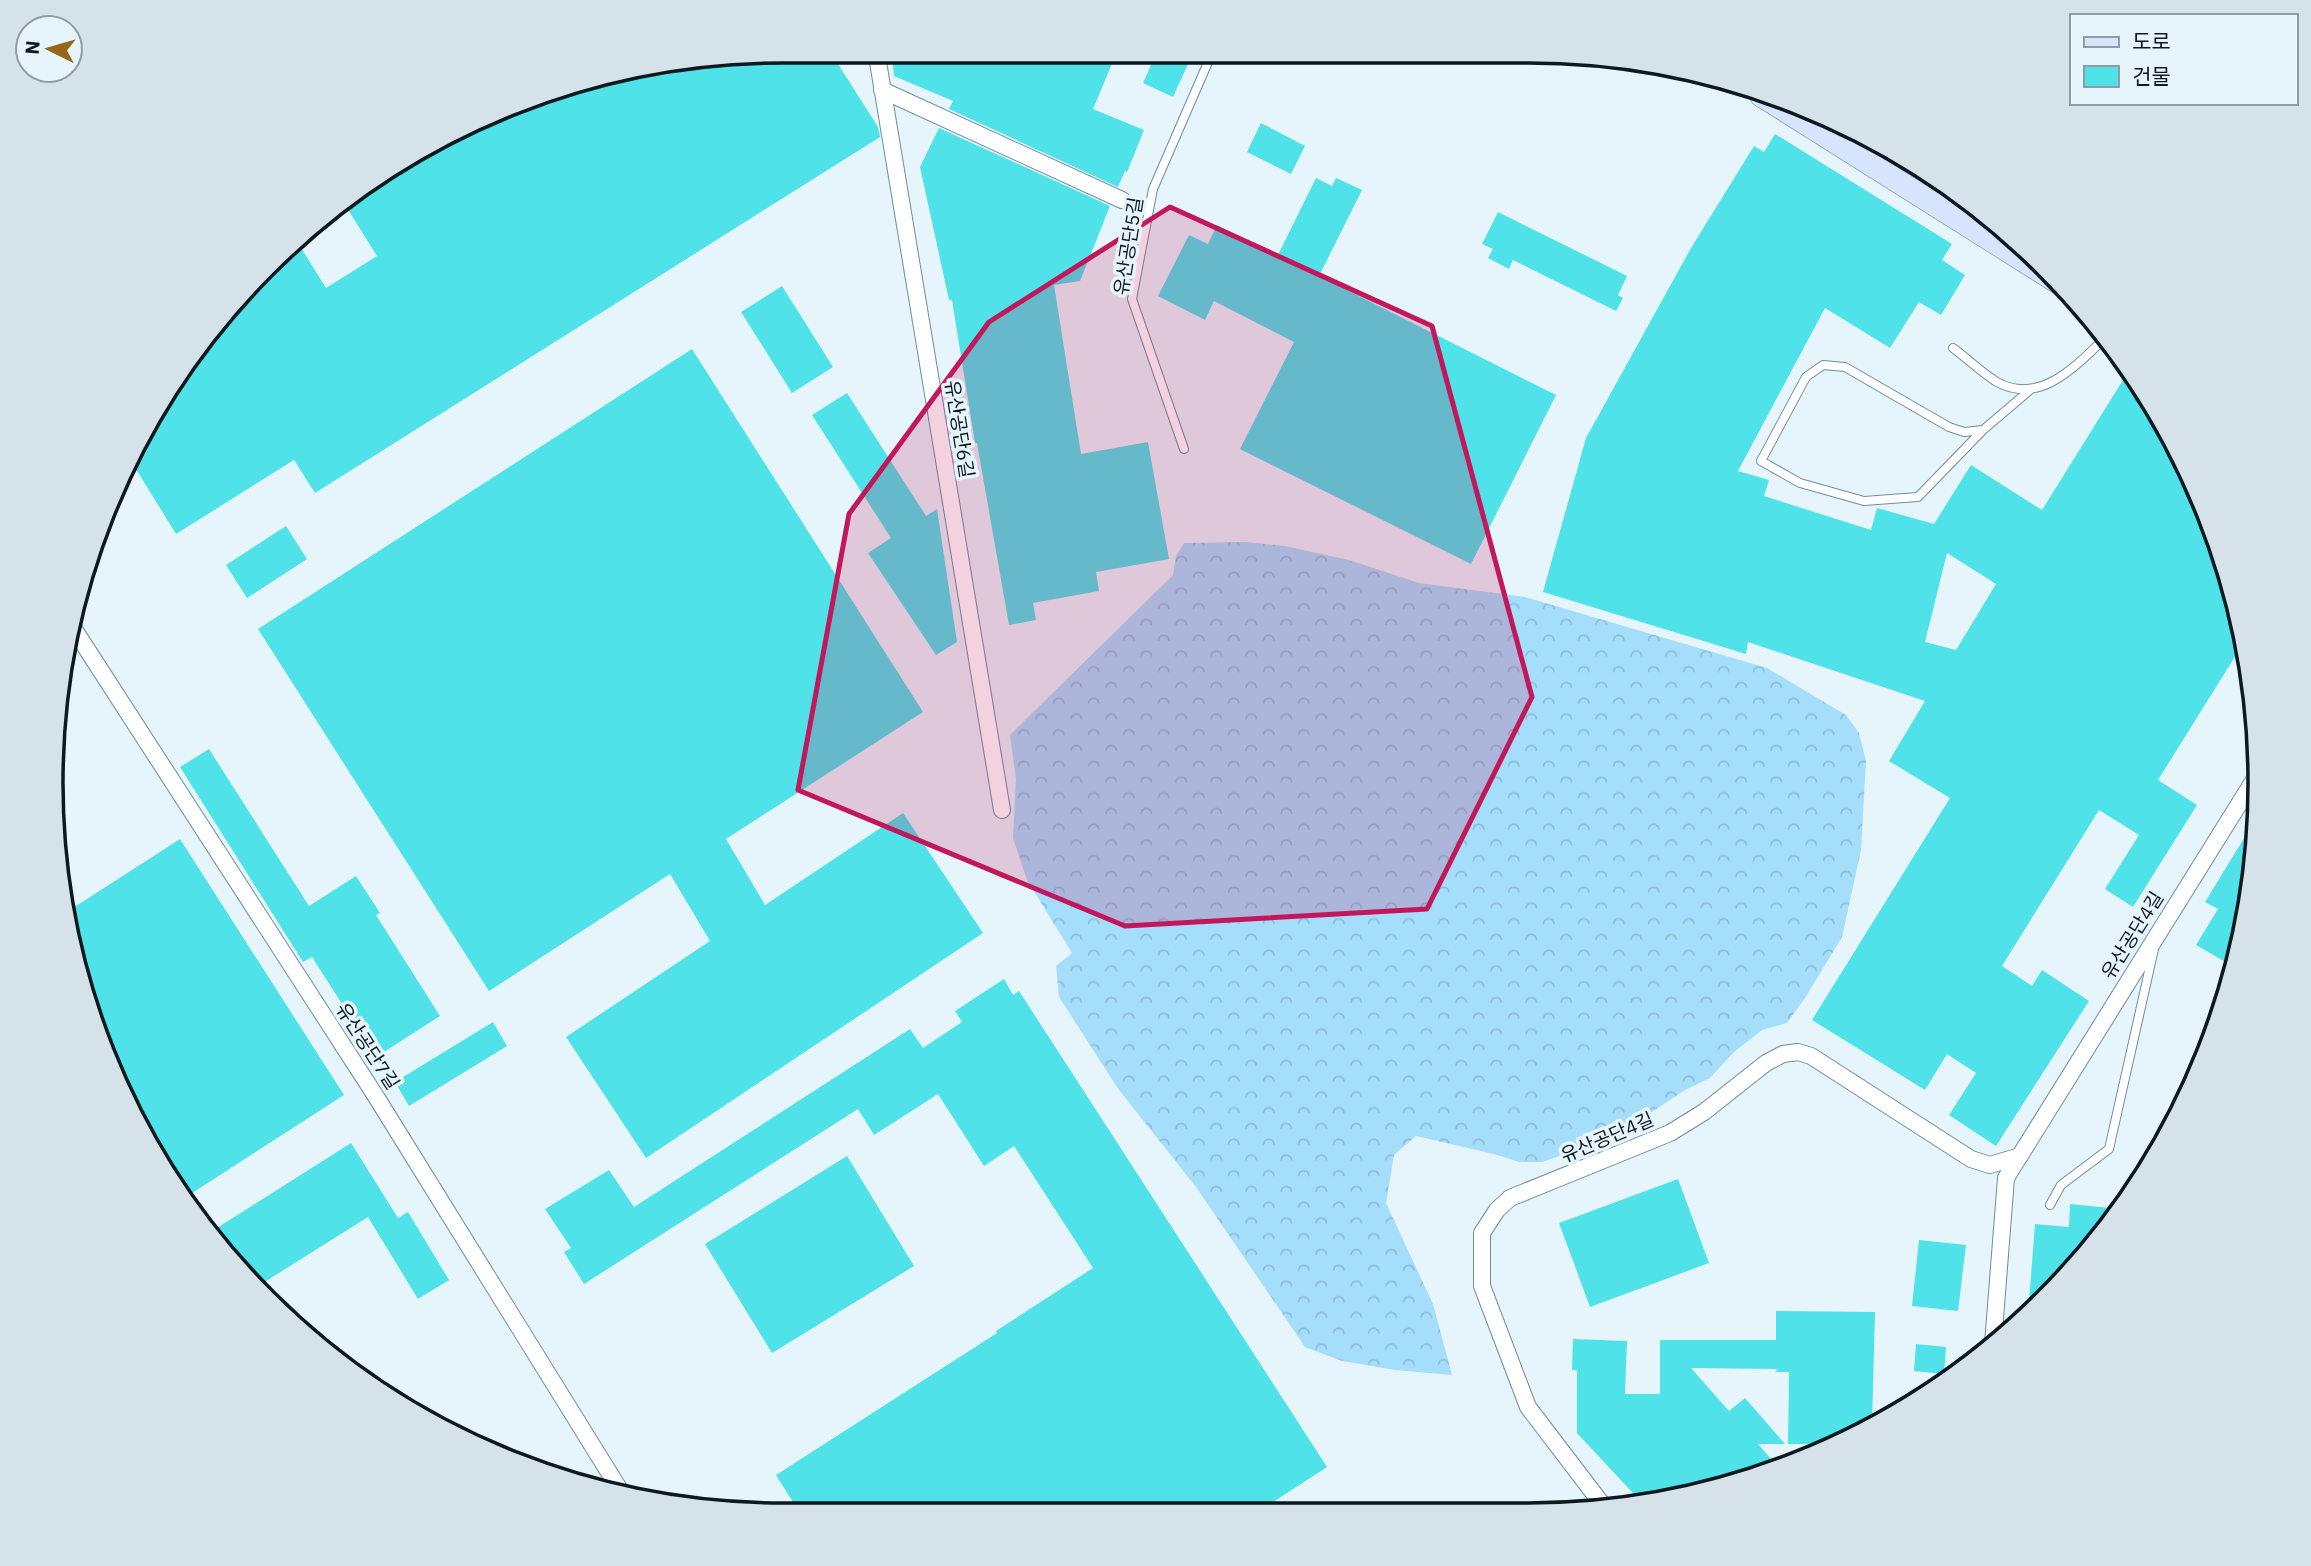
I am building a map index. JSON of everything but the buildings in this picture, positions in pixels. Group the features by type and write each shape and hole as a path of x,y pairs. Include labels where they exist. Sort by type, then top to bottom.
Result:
{"main road":[{"path":"1788,112 2021,259"}],"street":[{"name":"유산공단6길","path":"878,63 1002,810"},
{"path":"883,90 1122,200"},
{"name":"유산공단7길","path":"79,636 375,1095 615,1482"},
{"name":"유산공단4길","path":"1994,1331 2006,1178 2248,790"},
{"name":"유산공단4길","path":"1598,1499 1528,1407 1482,1286 1482,1233 1497,1210 1510,1198 1670,1133 1704,1112 1766,1063 1783,1054 1798,1052 1811,1056 1971,1159 1990,1165 2020,1156"}],"lane":[{"name":"유산공단5길","path":"1184,449 1132,299 1153,189 1208,63"},
{"path":"1983,430 1964,432 1949,427 1845,368 1823,366 1806,377 1761,461 1800,483 1864,500 1918,497 1983,430 2030,390 2068,374 2098,344"},
{"path":"1954,348 1995,381 2011,388 2030,390"},
{"path":"2050,1205 2061,1185 2109,1149 2156,943"}],"highlighted area":[{"path":"1170,207 1432,326 1532,697 1427,909 1125,926 798,790 849,514 989,322"}],"green space":[{"path":"1247,542 1285,546 1349,560 1419,583 1525,597 1767,668 1846,715 1859,733 1866,761 1861,850 1842,937 1787,1023 1762,1030 1734,1052 1710,1078 1685,1090 1643,1118 1611,1132 1601,1149 1565,1154 1542,1162 1519,1162 1416,1136 1394,1155 1386,1203 1433,1304 1452,1375 1395,1370 1342,1361 1305,1347 1196,1187 1119,1090 1059,997 1056,966 1072,953 1027,880 1013,838 1016,779 1010,735 1173,575 1176,556 1184,543"}]}
